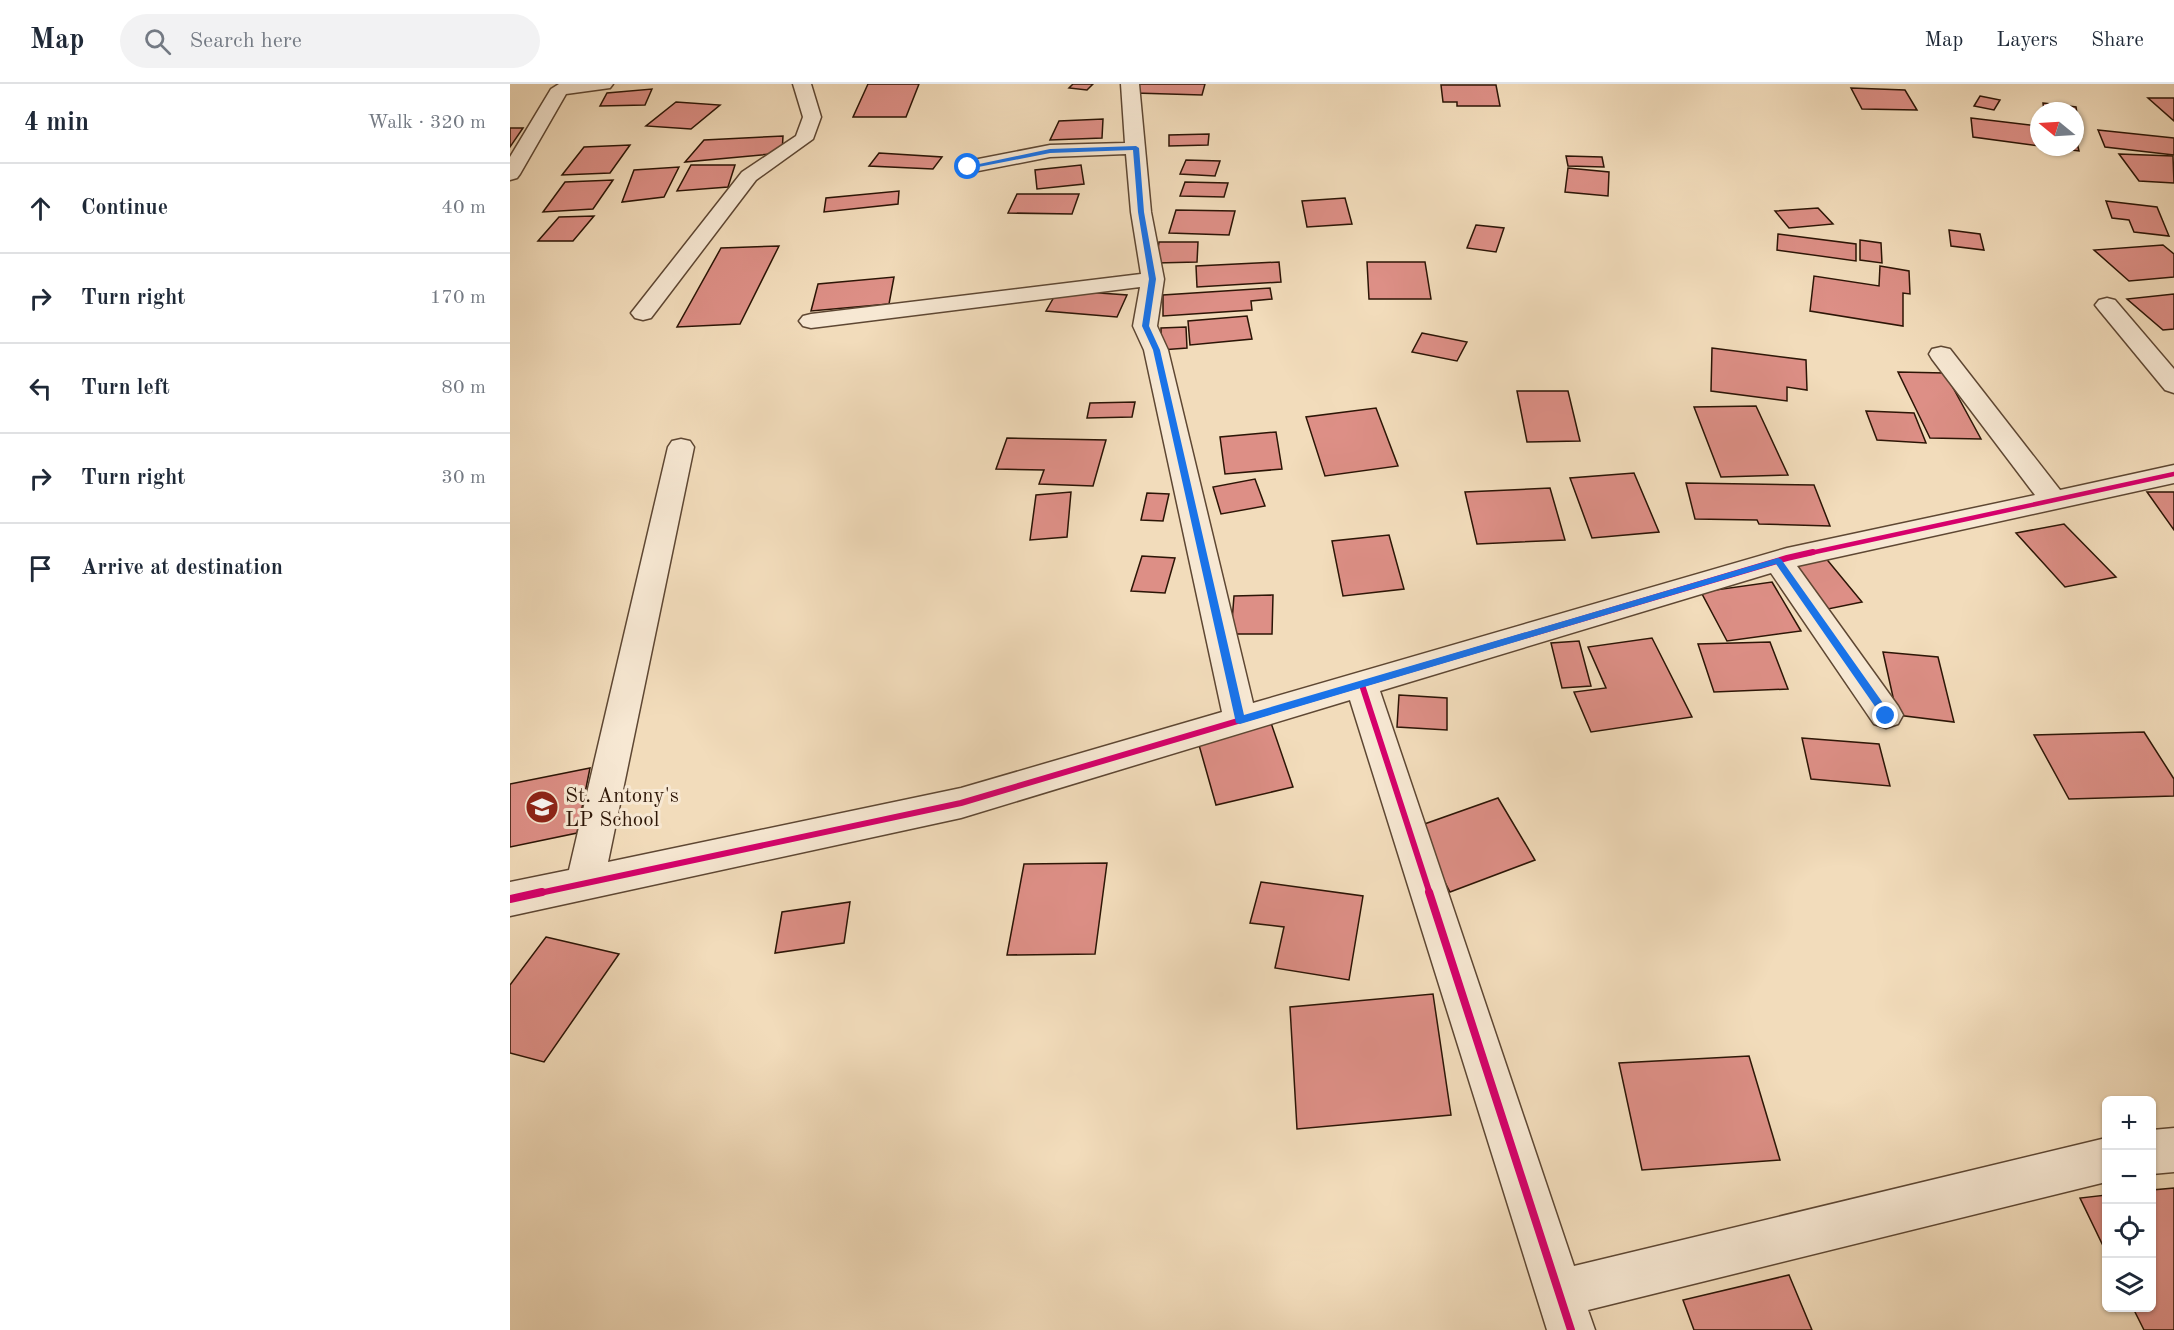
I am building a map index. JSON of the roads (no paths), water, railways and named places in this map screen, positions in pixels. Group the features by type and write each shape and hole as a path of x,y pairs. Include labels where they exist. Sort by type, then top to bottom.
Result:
{"street":[{"path":"510,174 560,89 604,84"},
{"path":"643,313 749,176 804,139 812,117 802,84"},
{"path":"1130,84 1141,212 1153,279 1145,326 1156,350 1240,720"},
{"path":"968,167 1050,151 1136,148"},
{"path":"811,321 1153,279"},
{"path":"2107,305 2174,385"},
{"path":"1941,354 2053,500"},
{"path":"585,883 681,447"},
{"path":"510,898 962,803 1778,561 2174,474"},
{"path":"1778,561 1886,716"},
{"path":"1362,685 1565,1312 2102,1161"},
{"path":"2156,1152 2174,1150"}],"place":[{"name":"St. Antony's LP School","path":"542,807"}]}
